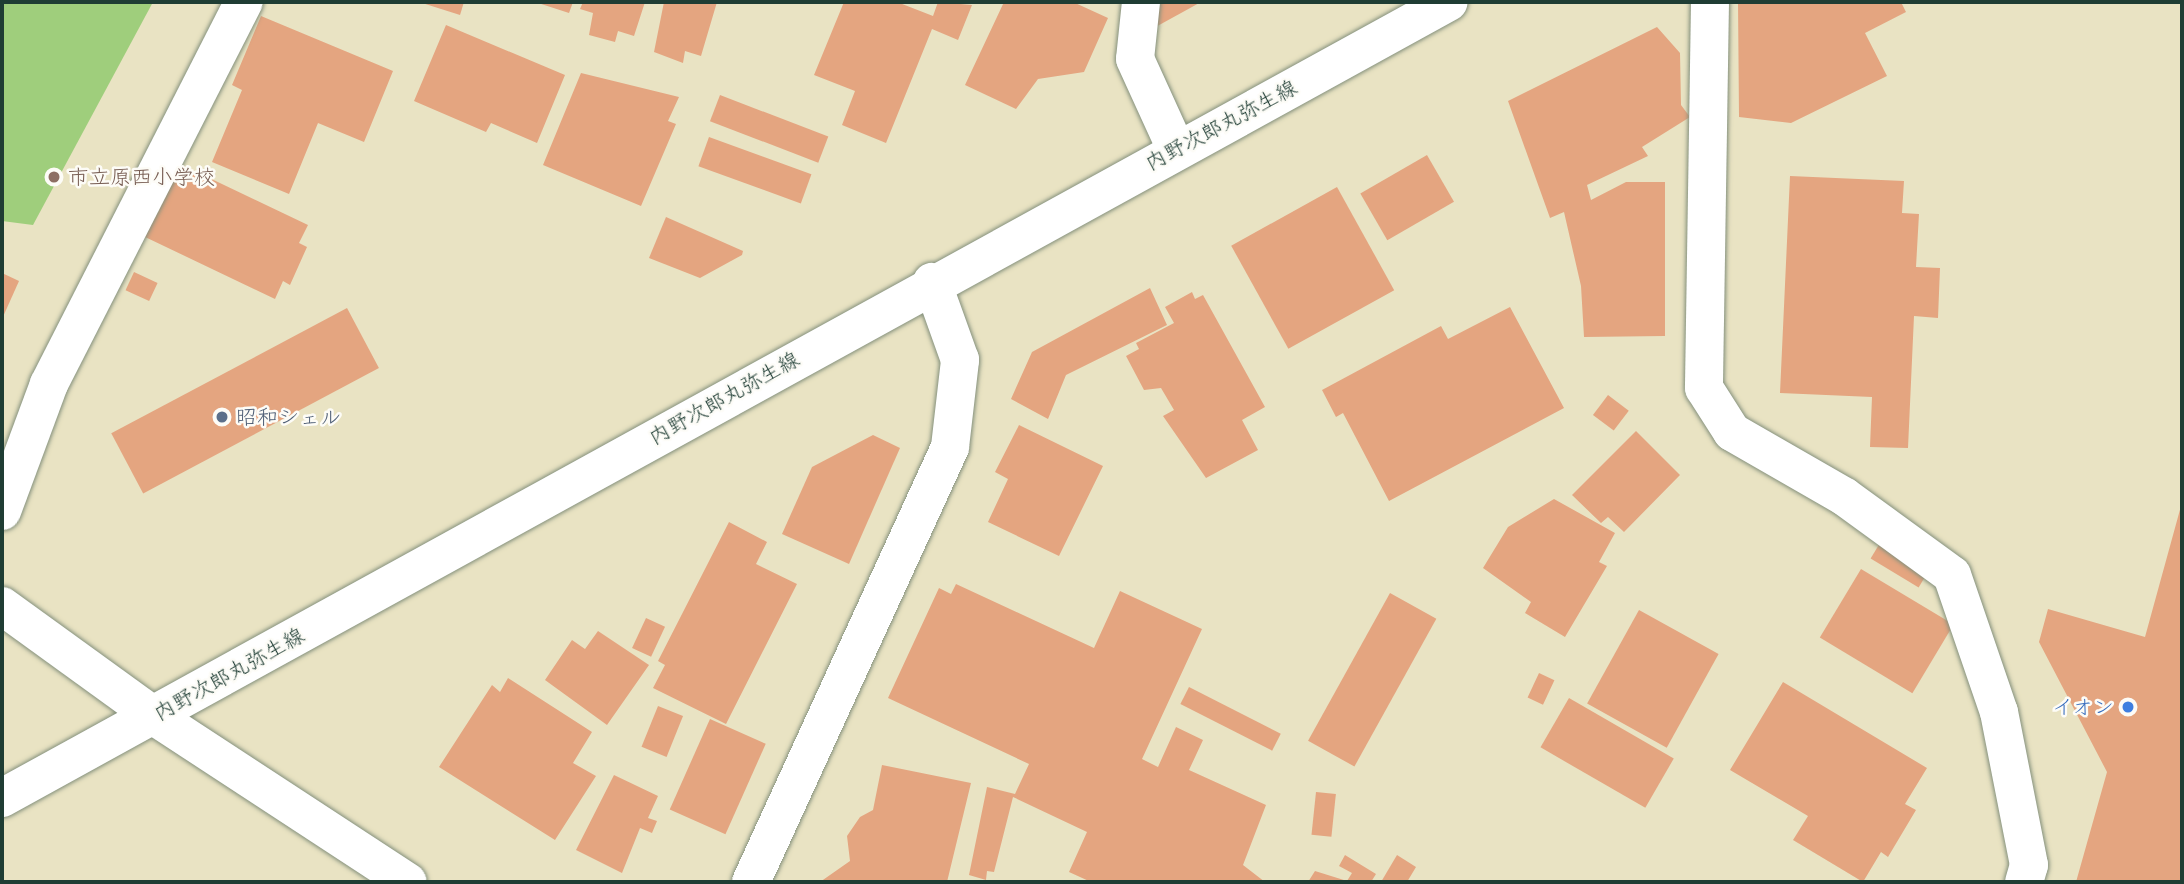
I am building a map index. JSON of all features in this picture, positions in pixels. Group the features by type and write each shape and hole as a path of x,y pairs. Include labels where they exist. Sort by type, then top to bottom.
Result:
{"street":[{"path":"2,512 49,384 244,2"},
{"path":"1141,2 1135,59 1177,149"},
{"name":"内野次郎丸弥生線","path":"2,798 932,282 1449,2"},
{"path":"1710,2 1704,388 1732,432 1845,497 1952,575 1999,712 2029,865 2024,882"},
{"path":"751,882 950,447 960,360 932,282"},
{"path":"2,606 154,716 408,882"}],"green space":[{"path":"2,2 153,2 33,225 2,221"}],"building":[{"path":"419,2 464,2 460,15"},
{"path":"535,2 573,2 569,13"},
{"path":"583,2 645,2 634,36 618,31 615,42 589,35 593,13 580,9"},
{"path":"664,2 717,2 701,56 685,51 683,63 654,52"},
{"path":"844,2 897,2 933,16 938,2 972,5 958,40 932,29 886,143 842,125 855,91 814,75"},
{"path":"1004,2 1073,2 1108,18 1084,72 1038,79 1016,109 965,85"},
{"path":"1161,2 1201,2 1152,29"},
{"path":"1738,2 1901,2 1906,12 1865,33 1887,76 1791,123 1739,117"},
{"path":"261,16 393,71 364,142 318,123 289,194 212,162 242,90 232,85"},
{"path":"446,25 565,75 537,143 491,123 486,132 414,101"},
{"path":"1657,27 1680,53 1681,105 1690,117 1642,147 1648,156 1587,185 1591,200 1626,182 1665,182 1665,336 1584,337 1581,286 1564,212 1550,218 1508,101"},
{"path":"581,73 679,97 668,121 676,124 641,206 543,165"},
{"path":"720,95 828,137 818,163 710,121"},
{"path":"709,137 811,174 801,203 698,166"},
{"path":"1427,155 1454,202 1387,240 1360,194"},
{"path":"178,163 308,225 299,243 307,247 290,285 283,281 275,299 143,236"},
{"path":"1790,176 1904,181 1902,213 1919,214 1916,267 1940,268 1938,318 1914,316 1908,448 1870,447 1872,397 1780,393"},
{"path":"1337,187 1394,290 1288,349 1231,246"},
{"path":"666,217 743,251 742,255 700,278 649,258"},
{"path":"134,272 158,283 149,301 126,290"},
{"path":"2,273 19,281 2,319"},
{"path":"1150,288 1167,325 1066,375 1048,419 1011,399 1032,352"},
{"path":"1192,292 1195,299 1203,295 1265,407 1242,420 1258,450 1206,478 1163,416 1174,410 1161,388 1144,390 1126,356 1139,349 1136,343 1174,323 1165,307"},
{"path":"1510,307 1564,408 1389,501 1343,413 1336,417 1322,390 1441,326 1448,339"},
{"path":"347,308 379,368 143,493 111,433"},
{"path":"1608,395 1629,411 1614,431 1593,415"},
{"path":"1019,425 1103,466 1059,556 988,522 1008,479 995,472"},
{"path":"1636,431 1680,475 1624,532 1608,517 1601,523 1572,495"},
{"path":"873,435 900,448 849,564 782,534 812,467"},
{"path":"1554,499 1615,533 1599,562 1607,566 1565,637 1525,613 1531,602 1483,568 1508,527"},
{"name":"イオン","path":"2181,506 2182,882 2076,882 2107,772 2039,642 2048,609 2145,637"},
{"path":"729,522 767,542 756,564 797,584 726,724 653,688 665,665 658,661"},
{"path":"1883,538 1931,567 1919,587 1871,559"},
{"path":"1861,569 1954,625 1912,693 1820,638"},
{"path":"956,584 1094,648 1120,591 1202,629 1142,759 1158,767 1176,727 1203,740 1189,770 1266,805 1243,865 1265,882 1091,882 1069,872 1087,832 1013,797 994,872 987,871 986,880 969,875 987,787 1015,794 1029,764 888,698 939,588 951,594"},
{"path":"1390,593 1436,619 1354,767 1308,741"},
{"path":"1639,610 1719,654 1667,748 1587,704"},
{"path":"646,618 665,627 651,657 632,648"},
{"path":"598,631 649,665 607,725 545,680 572,640 585,649"},
{"path":"1539,673 1554,680 1543,705 1528,697"},
{"path":"508,678 592,732 573,763 596,776 555,840 439,767 492,685 500,692"},
{"path":"1783,682 1927,768 1905,804 1916,810 1888,857 1881,852 1863,882 1793,840 1808,816 1730,770"},
{"path":"1189,687 1281,734 1272,751 1180,704"},
{"path":"1569,698 1674,758 1645,808 1540,747"},
{"path":"658,706 683,716 667,757 642,747"},
{"path":"710,719 766,744 725,834 670,809"},
{"path":"882,765 971,783 947,882 820,882 850,861 847,836 860,817 873,810"},
{"path":"614,775 658,796 648,818 657,821 652,833 640,828 622,873 576,850"},
{"path":"1316,792 1336,794 1331,837 1312,835"},
{"path":"1345,855 1376,874 1371,882 1308,882 1315,871 1347,881 1352,873 1339,866"},
{"path":"1397,855 1416,867 1407,882 1381,882"}],"place":[{"name":"市立原西小学校","path":"54,177"},
{"name":"昭和シェル","path":"222,417"},
{"name":"イオン","path":"2128,707"}]}
